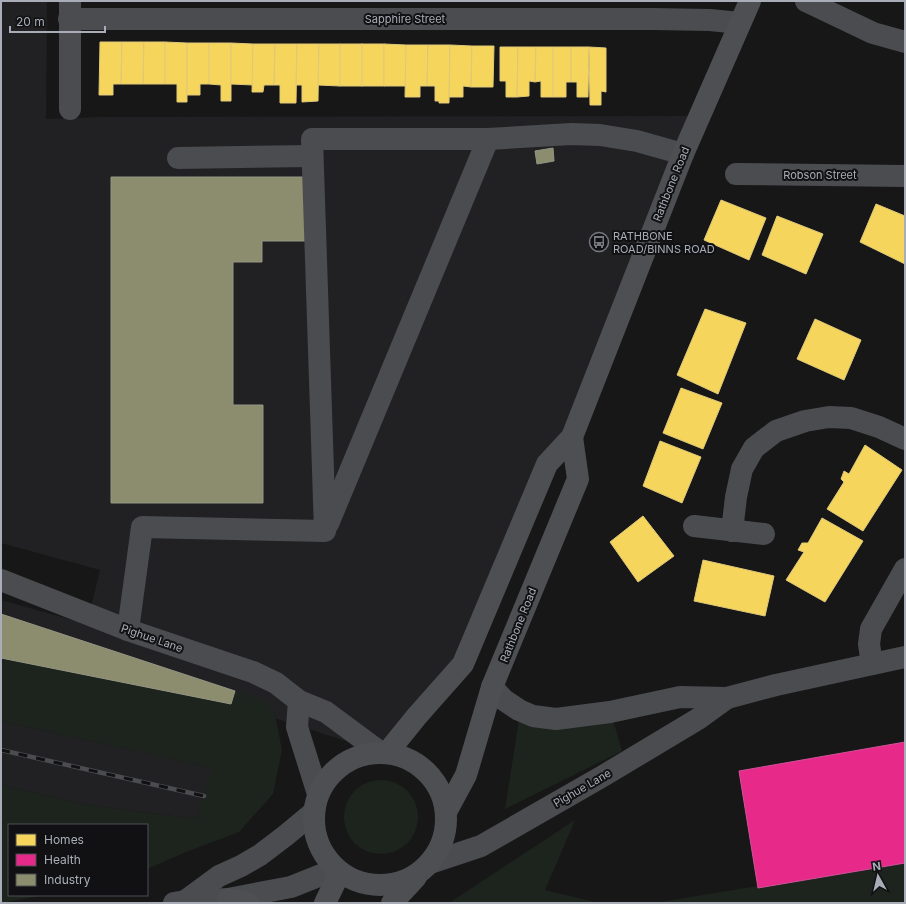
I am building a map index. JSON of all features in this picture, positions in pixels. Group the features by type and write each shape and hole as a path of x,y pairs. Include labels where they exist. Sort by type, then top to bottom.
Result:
{"main road":[{"name":"Rathbone Road","path":"384,753 462,664 547,464 572,437 683,154 750,1"},
{"name":"Rathbone Road","path":"446,812 466,775 492,687 578,479 572,437"},
{"path":"392,903 426,867 440,848 446,830 446,812 440,790 427,772 409,759 384,753 361,756 342,764 328,777 316,803 315,833 323,853 338,870 360,882 381,886 403,882 426,867"},
{"path":"325,903 338,870"}],"street":[{"path":"806,1 873,33 905,42"},
{"name":"Sapphire Street","path":"69,10 710,20 740,23"},
{"path":"69,10 70,109"},
{"path":"325,531 312,139 488,139 571,134 600,135 637,141 683,154"},
{"path":"325,531 488,139"},
{"path":"178,158 312,156"},
{"name":"Robson Street","path":"736,174 905,176"},
{"path":"732,530 736,497 742,469 754,448 776,430 805,420 829,417 851,418 879,427 905,439"},
{"path":"694,526 764,534"},
{"path":"128,630 142,527 325,531"},
{"path":"872,664 869,644 871,629 905,569"},
{"name":"Pighue Lane","path":"1,580 128,630 253,672 276,683 299,701 326,712 384,753"},
{"name":"Pighue Lane","path":"492,687 504,700 519,710 533,716 556,720 610,712 680,697 727,698 905,657"},
{"name":"Pighue Lane","path":"426,867 481,846 603,776 698,719 727,698"},
{"path":"179,902 219,876 260,855 285,836 316,803 297,728 299,701"},
{"path":"179,902 238,901 291,887 338,870"}],"shaded area":[{"path":"1,1 47,1 46,119 102,117 699,116 463,664 380,752 231,704 1,658 1,600 87,624 100,570 1,543"},
{"path":"1,658 231,704 235,691 265,701 275,715 282,750 273,794 239,832 186,852 148,869 148,824 8,824 8,896 40,896 1,903 1,785 87,805 196,819 212,768 1,721"},
{"path":"519,720 613,720 622,751 505,809"},
{"path":"1,721 213,768 196,819 87,805 1,785"},
{"path":"381,780 402,786 412,796 418,817 412,838 402,848 381,854 360,848 350,838 344,817 350,796 360,786"},
{"path":"575,820 545,890 599,903 449,903"},
{"path":"905,862 905,903 654,903"}],"building: Homes":[{"path":"100,42 122,42 121,84 113,84 113,95 99,95"},
{"path":"122,42 144,42 143,84 121,84"},
{"path":"144,42 165,42 165,84 143,84"},
{"path":"165,42 187,43 187,102 177,102 177,84 165,84"},
{"path":"187,43 209,43 209,84 200,84 200,95 187,95"},
{"path":"209,43 231,43 231,101 221,101 221,85 209,84"},
{"path":"231,43 253,44 253,85 231,84"},
{"path":"253,44 275,44 274,85 264,85 263,92 252,92"},
{"path":"275,44 297,44 296,103 280,103 280,85 274,85"},
{"path":"297,44 319,44 318,101 302,102 302,85 296,85"},
{"path":"319,44 340,44 340,86 318,85"},
{"path":"340,44 362,44 362,86 340,86"},
{"path":"362,44 384,44 384,86 362,86"},
{"path":"384,44 406,45 406,86 384,86"},
{"path":"406,45 428,45 427,86 420,86 420,97 405,97"},
{"path":"428,45 450,45 449,103 439,103 439,101 435,101 435,86 427,86"},
{"path":"450,45 472,46 471,87 463,86 463,97 449,97"},
{"path":"472,46 494,46 493,87 471,87"},
{"path":"500,47 518,47 517,97 506,97 506,81 500,81"},
{"path":"518,47 536,47 535,82 529,81 529,96 517,97"},
{"path":"536,47 553,47 553,97 541,97 541,81 535,82"},
{"path":"553,47 571,47 571,82 566,82 566,97 553,97"},
{"path":"571,47 589,47 588,97 577,97 577,82 571,82"},
{"path":"589,47 606,48 606,92 601,91 601,105 590,105"},
{"path":"721,200 766,218 749,260 704,240"},
{"path":"876,204 905,216 905,264 860,242"},
{"path":"777,216 823,234 806,274 762,255"},
{"path":"705,309 746,323 718,394 677,375"},
{"path":"815,319 861,340 844,380 797,359"},
{"path":"681,388 722,403 703,449 663,433"},
{"path":"660,441 701,457 682,503 643,486"},
{"path":"865,445 902,470 863,531 827,509 844,482 841,479 844,471 849,474"},
{"path":"643,516 674,556 638,582 610,542"},
{"path":"822,518 863,541 825,602 786,580 804,552 798,550 802,543 808,543"},
{"path":"703,560 774,576 765,616 694,601"}],"building: Health":[{"path":"905,742 905,863 758,888 739,771"}],"building: Industry":[{"path":"553,148 554,161 537,164 535,151"},
{"path":"111,177 309,177 309,241 262,241 262,262 233,262 233,405 263,405 263,503 111,503"},
{"path":"1,614 235,691 231,704 1,658"}],"railway":[{"path":"1,750 204,796"}],"place":[{"name":"RATHBONE ROAD/BINNS ROAD","path":"599,242"}]}
